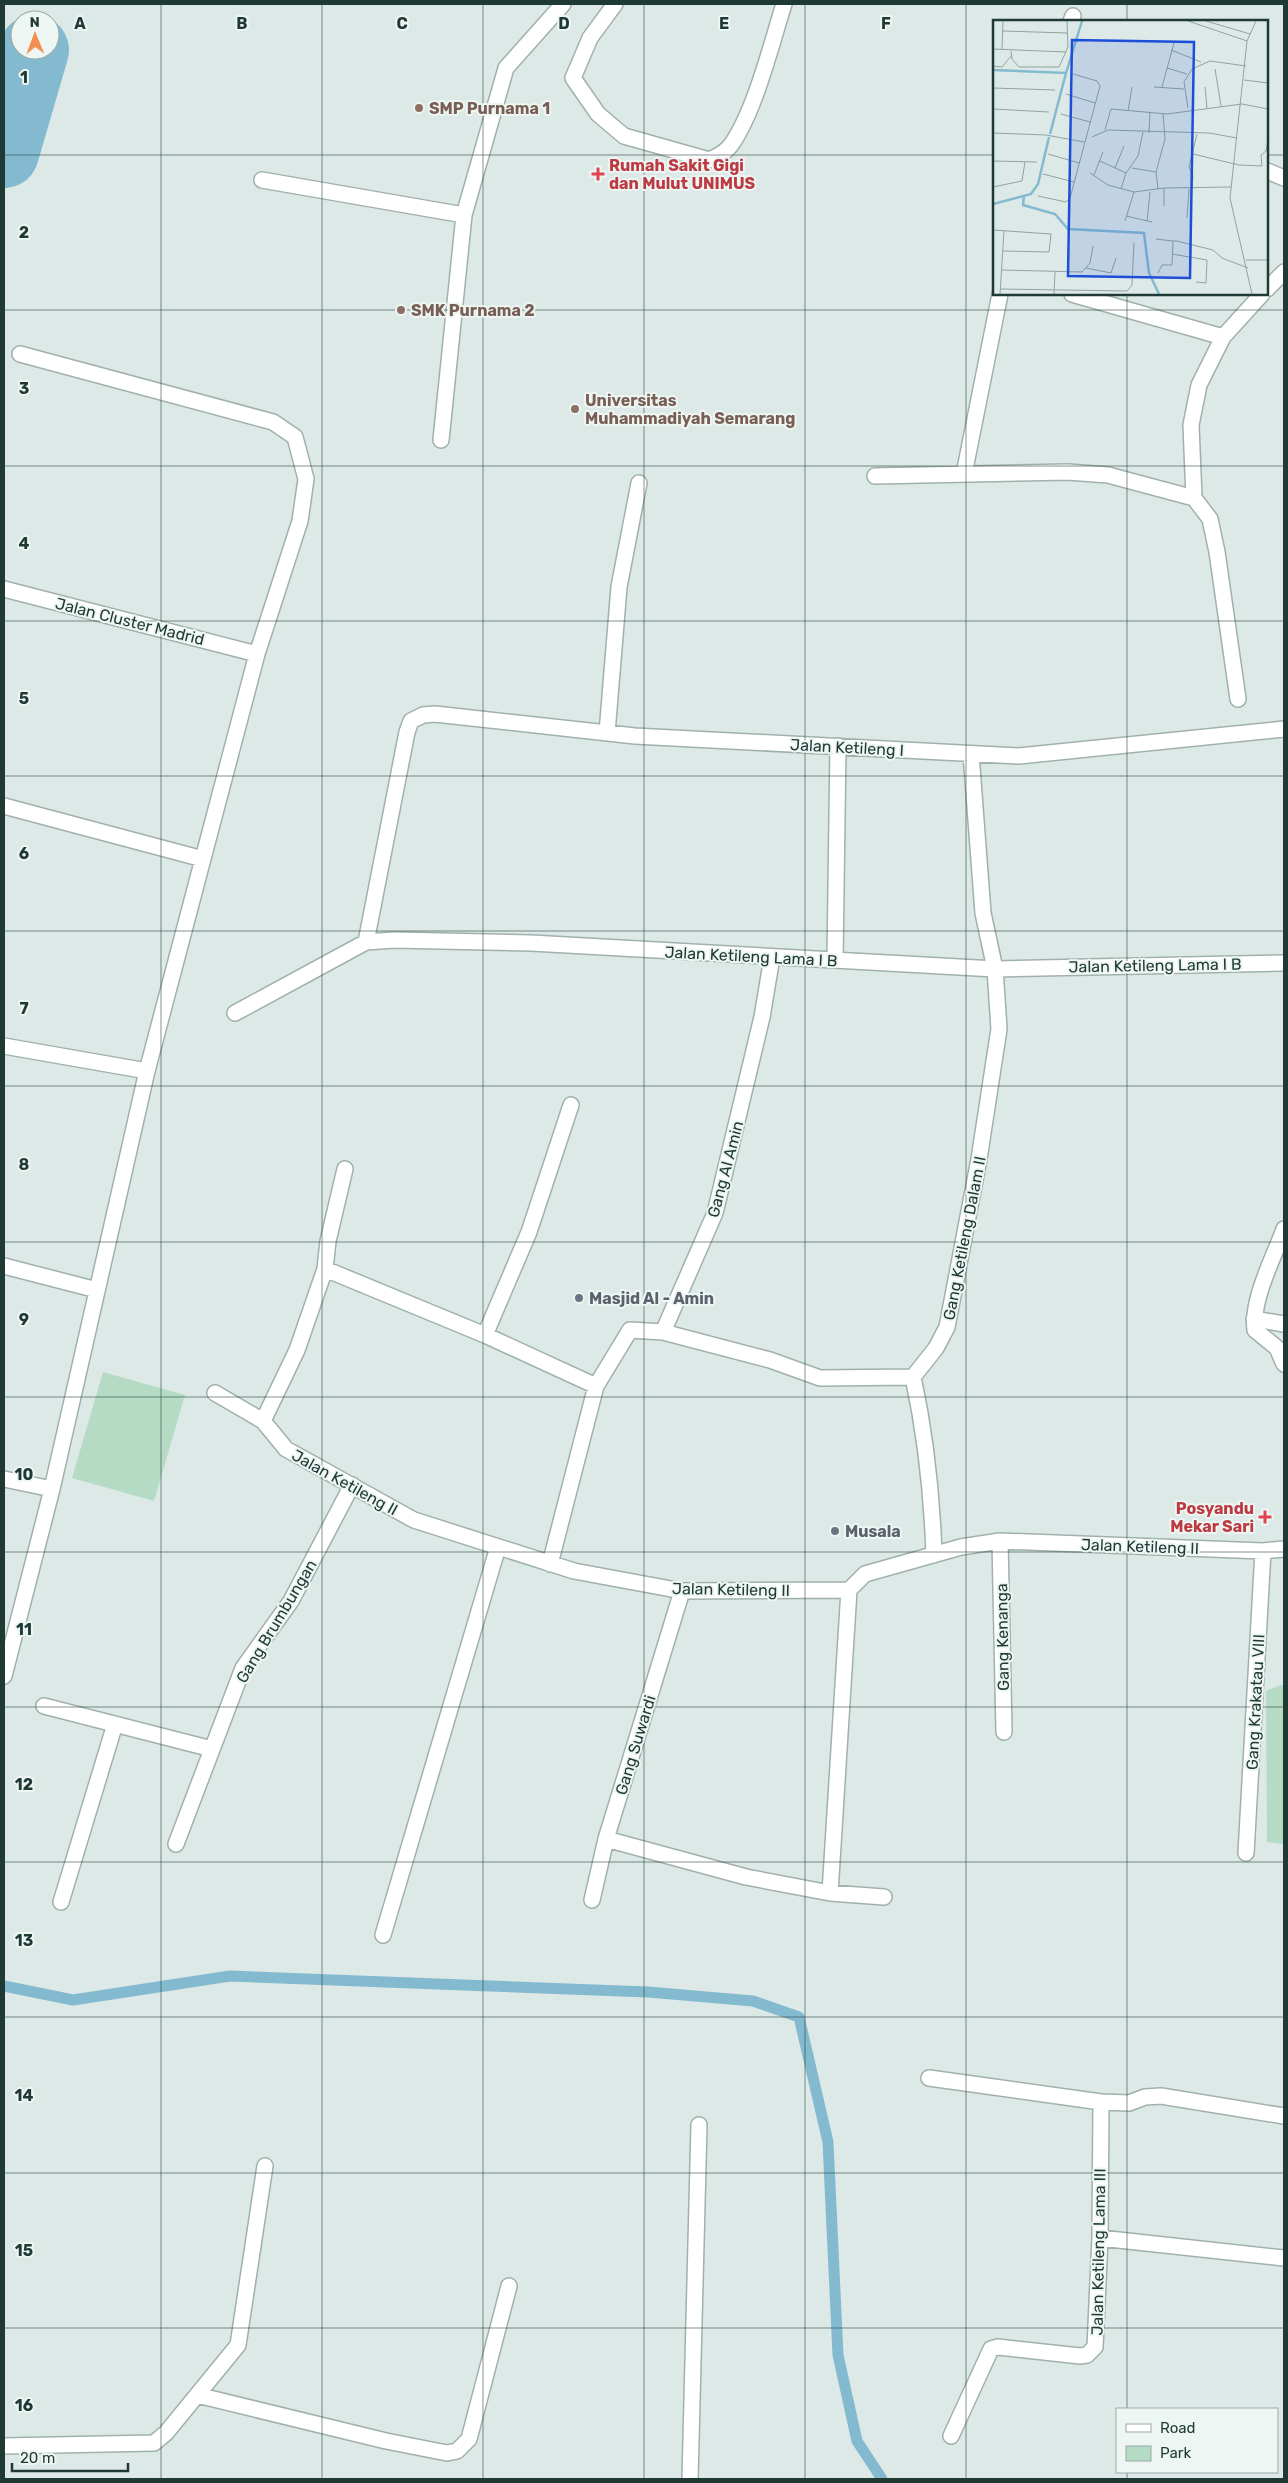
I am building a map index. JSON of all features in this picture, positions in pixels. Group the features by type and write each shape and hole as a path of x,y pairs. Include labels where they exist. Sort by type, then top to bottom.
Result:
{"street":[{"path":"441,440 464,215 506,68 563,4"},
{"path":"615,4 590,38 573,78 598,114 624,136 709,160 718,157 730,146 745,117 767,59 784,4"},
{"path":"1268,171 1284,178"},
{"path":"262,180 464,215"},
{"path":"1268,288 1284,272"},
{"path":"964,474 1000,295"},
{"path":"1076,295 1223,337"},
{"path":"1238,699 1217,552 1210,519 1194,498 1191,425 1199,385 1223,337 1261,295"},
{"path":"4,1676 52,1489 146,1071 257,654 300,521 306,479 295,437 273,422 20,354"},
{"path":"875,476 1068,472 1108,475 1194,498"},
{"path":"607,733 619,587 639,483"},
{"name":"Jalan Cluster Madrid","path":"4,589 257,654"},
{"name":"Jalan Ketileng I","path":"366,942 407,732 411,721 423,715 435,714 607,733 1019,756 1284,728"},
{"path":"834,960 838,746"},
{"name":"Gang Ketileng Dalam II","path":"913,1377 936,1348 947,1327 954,1296 962,1241 980,1159 999,1029 995,969 983,913 971,754"},
{"path":"4,806 203,858"},
{"name":"Jalan Ketileng Lama I B","path":"235,1013 366,942 394,940 531,943 995,969 1284,963"},
{"name":"Gang Al Amin","path":"663,1332 715,1213 758,1034 772,957"},
{"path":"4,1046 146,1071"},
{"path":"485,1335 529,1232 571,1104"},
{"path":"263,1421 297,1350 325,1269 328,1241 345,1169"},
{"path":"1284,1228 1258,1301 1254,1319 1255,1330 1277,1348 1284,1364"},
{"path":"4,1266 97,1290"},
{"path":"325,1269 485,1335 596,1386"},
{"path":"1254,1319 1284,1324"},
{"path":"550,1564 596,1386 630,1330 663,1332 770,1360 820,1378 913,1377 924,1426 932,1488 934,1555"},
{"name":"Jalan Ketileng II","path":"215,1393 263,1421 286,1449 414,1520 574,1572 682,1591 849,1590 865,1574 961,1547 1000,1541 1263,1551 1284,1549"},
{"path":"4,1479 52,1489"},
{"name":"Gang Brumbungan","path":"176,1844 243,1668 292,1601 352,1485"},
{"name":"Gang Kenanga","path":"1000,1541 1004,1732"},
{"path":"383,1935 498,1547"},
{"name":"Gang Krakatau VIII","path":"1246,1853 1263,1551"},
{"path":"830,1893 849,1590"},
{"name":"Gang Suwardi","path":"592,1900 606,1839 682,1591"},
{"path":"44,1706 212,1750"},
{"path":"60,1902 115,1724"},
{"path":"606,1839 746,1877 830,1893 884,1897"},
{"path":"929,2078 1101,2102 1129,2102 1145,2097 1161,2096 1284,2116"},
{"name":"Jalan Ketileng Lama III","path":"951,2436 991,2349 998,2347 1080,2356 1092,2352 1097,2339 1101,2102"},
{"path":"690,2479 699,2125"},
{"path":"4,2446 154,2443 166,2433 238,2345 265,2166"},
{"path":"1100,2238 1284,2258"},
{"path":"197,2395 386,2441 447,2453 457,2451 469,2439 509,2286"}],"green space":[{"path":"103,1372 185,1395 154,1501 72,1478"},
{"path":"1284,1685 1284,1844 1267,1842 1266,1691"}],"waterway":[{"path":"4,153 31,60"},
{"path":"4,1986 73,2000 230,1976 648,1992 753,2001 799,2017 828,2142 838,2355 857,2441 882,2479"}],"place":[{"name":"SMP Purnama 1","path":"419,108"},
{"name":"Rumah Sakit Gigi dan Mulut UNIMUS","path":"598,174"},
{"name":"SMK Purnama 2","path":"401,310"},
{"name":"Universitas Muhammadiyah Semarang","path":"575,409"},
{"name":"Masjid Al - Amin","path":"579,1298"},
{"name":"Posyandu Mekar Sari","path":"1265,1517"},
{"name":"Musala","path":"835,1531"}]}
